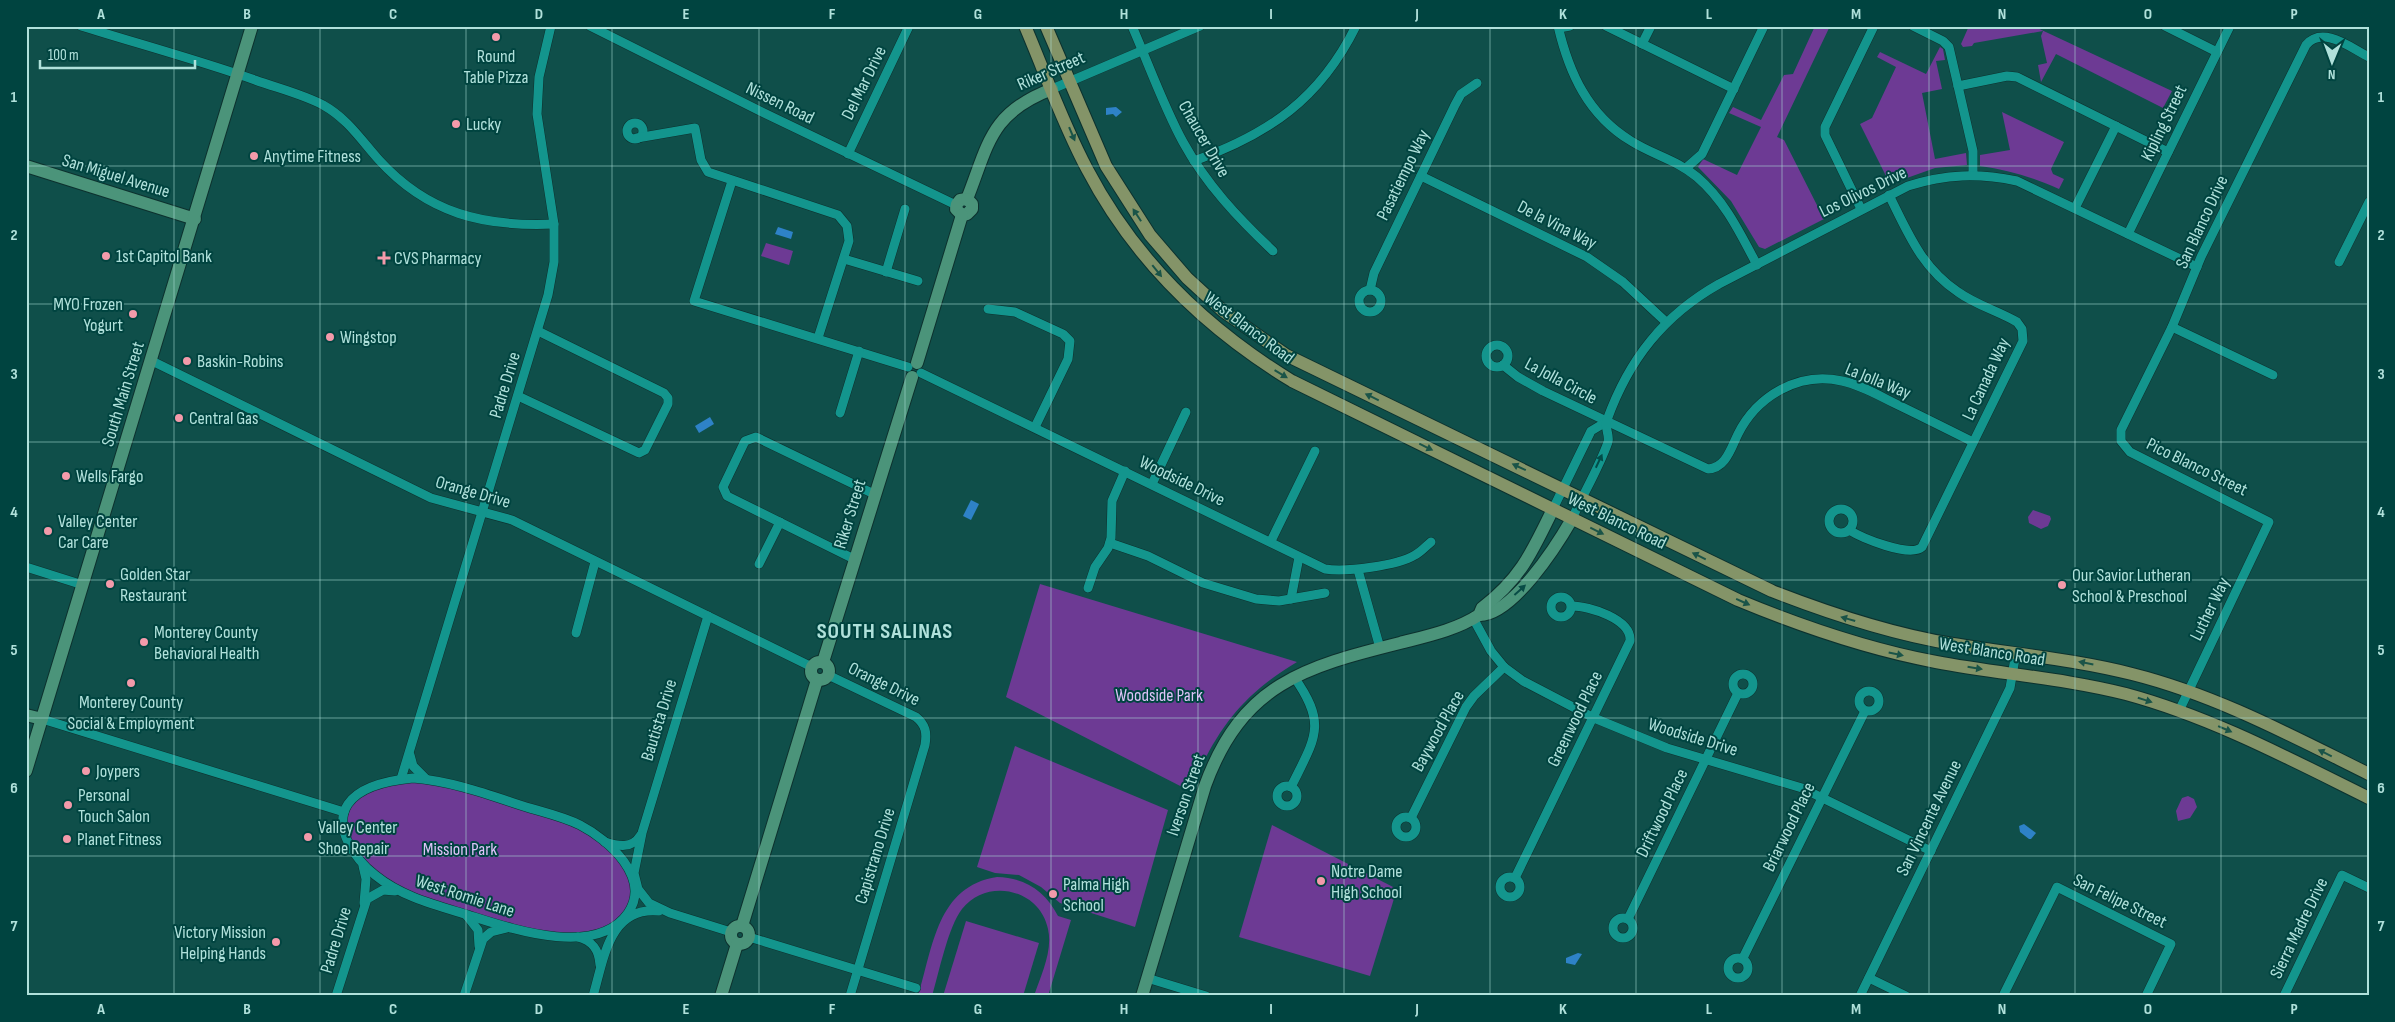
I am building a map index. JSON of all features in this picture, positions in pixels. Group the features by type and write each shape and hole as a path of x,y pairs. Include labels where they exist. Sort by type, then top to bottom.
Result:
{"main road":[{"name":"West Blanco Road","path":"1026,26 1086,168 1117,221 1164,280 1218,331 1260,362 1292,381 1738,600 1794,623 1883,651 2092,686 2179,711 2230,731 2369,798"},
{"name":"West Blanco Road","path":"1046,26 1106,166 1150,234 1187,278 1223,311 1286,354 1772,591 1829,613 1890,631 1953,644 2016,652 2105,667 2188,691 2242,713 2369,774"}],"street":[{"path":"81,26 238,74 304,97 339,115 354,128 393,174 417,193 442,207 489,223 554,224"},
{"name":"South Main Street","path":"26,771 152,361 252,26"},
{"name":"Padre Drive","path":"401,780 538,331 553,269 554,224 537,114 539,77 551,26"},
{"name":"Nissen Road","path":"590,26 848,154 962,206"},
{"name":"Del Mar Drive","path":"848,154 909,26"},
{"name":"Chaucer Drive","path":"1132,26 1168,112 1194,162 1222,199 1245,225 1273,251"},
{"name":"Riker Street","path":"817,664 854,559 914,370 962,206 992,136 1003,119 1024,101 1200,26"},
{"path":"1194,162 1253,137 1292,110 1330,70 1356,26"},
{"path":"1570,26 1559,27 1567,60 1576,82 1599,114 1631,142 1686,168 1720,200 1757,265"},
{"path":"1606,26 1734,89"},
{"path":"1642,44 1651,26"},
{"path":"1686,168 1702,154 1764,26"},
{"path":"1861,209 1824,135 1825,127 1874,26"},
{"path":"1913,26 1949,47 1973,151 1973,175"},
{"path":"2165,26 2217,52"},
{"name":"Kipling Street","path":"2128,234 2230,26"},
{"name":"San Blanco Drive","path":"2120,434 2122,424 2172,327 2197,267 2306,45 2314,37 2325,36 2369,57"},
{"path":"1958,86 2013,76 2168,152"},
{"name":"Pasatiempo Way","path":"1370,290 1374,273 1455,104 1461,94 1477,83"},
{"path":"2075,208 2116,126"},
{"path":"637,138 695,128 701,160 706,169 732,181 838,216 849,230 849,241 818,338"},
{"name":"San Miguel Avenue","path":"26,166 194,219"},
{"name":"Los Olivos Drive","path":"1553,510 1591,432 1606,422 1638,357 1666,322 1705,292 1861,209 1928,180 1973,175 2017,182 2197,267"},
{"name":"De la Vina Way","path":"1421,176 1587,257 1623,282 1666,322"},
{"name":"Woodside Drive","path":"732,181 694,301 818,338 914,370 1035,426 1325,569 1358,570 1415,556 1431,542"},
{"name":"La Canada Way","path":"1849,530 1860,537 1906,551 1919,549 2022,345 2022,329 2010,318 1958,292 1930,269 1921,257 1889,196"},
{"path":"2339,262 2369,202"},
{"path":"886,272 905,209"},
{"path":"844,259 918,281"},
{"path":"988,309 1015,312 1063,334 1070,341 1068,359 1035,426"},
{"path":"2172,327 2273,375"},
{"path":"518,396 639,453 645,450 668,404 668,398 664,393 538,331"},
{"path":"840,413 859,351"},
{"name":"Orange Drive","path":"152,361 431,498 450,505 483,511 512,520 708,616 817,664"},
{"name":"La Jolla Circle","path":"1503,365 1527,382 1606,422"},
{"name":"La Jolla Way","path":"1606,422 1702,468 1713,469 1724,462 1746,419 1768,397 1794,383 1830,379 1864,388 1973,442"},
{"path":"1152,484 1186,412"},
{"name":"Los Olivos Drive","path":"1572,519 1609,440 1606,422"},
{"name":"Pico Blanco Street","path":"2120,434 2122,444 2130,452 2269,522"},
{"path":"854,559 727,496 723,490 731,469 748,438 759,438 874,494"},
{"path":"1270,541 1315,451"},
{"path":"1088,588 1095,567 1110,543 1112,501 1125,471"},
{"name":"Iverson Street","path":"1476,616 1482,608 1518,575 1529,559 1553,510"},
{"name":"Iverson Street","path":"1142,996 1192,824 1218,754 1239,721 1253,707 1294,677 1337,659 1438,633 1476,616 1487,615 1532,579 1552,552 1572,519"},
{"path":"758,564 780,522"},
{"name":"Luther Way","path":"2179,711 2269,522"},
{"path":"1110,543 1148,556 1203,583 1266,600 1291,599 1325,593"},
{"path":"1291,599 1299,557"},
{"path":"576,632 596,562"},
{"path":"26,568 83,585"},
{"path":"1358,570 1380,648"},
{"name":"Greenwood Place","path":"1515,878 1629,645 1630,633 1624,624 1590,608 1572,606"},
{"name":"Bautista Drive","path":"634,879 634,862 642,833 708,616"},
{"name":"Woodside Drive","path":"1476,616 1490,651 1504,667 1523,681 1594,718 1643,740 1707,758 1822,797 1931,851"},
{"name":"San Vincente Avenue","path":"1860,996 2010,688 2014,674 2016,652"},
{"path":"736,944 732,940 823,678 811,674 817,664"},
{"name":"Baywood Place","path":"1411,818 1466,707 1474,696 1504,667"},
{"path":"1291,787 1311,747 1316,729 1316,719 1312,706 1294,677"},
{"name":"Orange Drive","path":"823,678 916,717 924,724"},
{"name":"Driftwood Place","path":"1628,919 1738,693"},
{"name":"Briarwood Place","path":"1743,958 1864,711"},
{"path":"26,715 344,812"},
{"name":"Capistrano Drive","path":"850,996 925,745 926,734 924,724"},
{"path":"412,744 410,757 413,766 426,779"},
{"name":"West Romie Lane","path":"670,913 649,903 619,857 603,841 590,831 565,818 455,785 426,779 401,780 366,790 348,803 344,812 346,838 361,863 373,874 398,891 416,899 510,928 538,936 577,936 601,931 641,911 670,913 736,929"},
{"path":"603,841 620,846 629,845 636,841 642,833"},
{"path":"361,863 366,879 363,908"},
{"name":"Sierra Madre Drive","path":"2284,996 2342,875 2369,888"},
{"path":"593,996 611,938 629,912 633,900 634,879"},
{"name":"San Felipe Street","path":"2003,996 2057,887 2171,944 2146,996"},
{"name":"Padre Drive","path":"336,996 367,898 377,892 398,891"},
{"path":"464,996 479,946 480,935 476,924 466,914"},
{"path":"479,946 491,932 510,928"},
{"path":"736,929 748,930 749,937 744,943 736,944"},
{"path":"577,936 597,948 600,970"},
{"path":"749,937 916,988"},
{"path":"721,996 736,944"},
{"path":"1147,978 1206,996"},
{"path":"1869,978 1906,996"}],"green space":[{"path":"1815,26 1830,26 1777,137 1784,140 1824,219 1765,249 1759,247 1731,201 1698,167 1703,159 1737,175 1761,127 1729,113 1733,107 1761,120 1784,75 1793,74"},
{"path":"1969,26 2033,26 2172,91 2163,108 2056,54 2041,82 2038,65 2047,63 2041,36 2043,31 1974,43 1972,46 1963,47 1961,44"},
{"path":"1940,47 1943,49 1945,60 1936,61 1942,89 1922,93 1935,159 1966,153 1967,165 1935,168 1890,184 1860,124 1872,118 1896,67 1877,57 1880,52 1926,74"},
{"path":"2002,112 2064,142 2051,169 2053,174 2064,179 2059,189 2020,174 1980,166 1980,155 2010,150"},
{"path":"766,243 793,251 789,265 761,256"},
{"path":"2033,510 2050,516 2051,519 2048,526 2041,529 2029,523 2028,517"},
{"name":"Woodside Park","path":"1040,584 1297,662 1260,688 1232,717 1210,750 1190,791 1006,697"},
{"path":"1015,746 1168,810 1135,927 1060,903 1041,887 1019,875 995,873 977,867"},
{"name":"Mission Park","path":"426,779 579,825 627,867 634,895 615,926 563,937 416,899 361,863 343,819 357,795 367,790"},
{"path":"2188,796 2194,799 2197,807 2190,818 2178,821 2176,811 2182,798"},
{"path":"1272,825 1397,889 1370,976 1239,937"},
{"path":"997,877 1017,880 1034,887 1047,899 1058,916 1071,920 1048,996 1034,996 1049,946 1048,929 1043,915 1035,904 1024,897 1011,892 998,891 985,893 973,899 962,909 948,938 932,996 918,996 934,939 950,906 961,892 977,883"},
{"path":"966,921 1039,943 1023,996 943,996"}],"water":[{"path":"1116,107 1122,112 1116,117 1113,114 1106,115 1106,108"},
{"path":"778,227 793,232 791,239 775,234"},
{"path":"710,417 714,424 699,433 695,426"},
{"path":"971,500 979,504 971,520 963,516"},
{"path":"2024,824 2036,833 2031,839 2020,832 2019,826"},
{"path":"1578,953 1582,954 1575,965 1566,963 1566,958"}],"place":[{"name":"Round Table Pizza","path":"496,37"},
{"name":"Lucky","path":"456,124"},
{"name":"Anytime Fitness","path":"254,156"},
{"name":"1st Capitol Bank","path":"106,256"},
{"name":"CVS Pharmacy","path":"384,258"},
{"name":"MYO Frozen Yogurt","path":"133,314"},
{"name":"Wingstop","path":"330,337"},
{"name":"Baskin-Robins","path":"187,361"},
{"name":"Central Gas","path":"179,418"},
{"name":"Wells Fargo","path":"66,476"},
{"name":"Valley Center Car Care","path":"48,531"},
{"name":"Golden Star Restaurant","path":"110,584"},
{"name":"Our Savior Lutheran School & Preschool","path":"2062,585"},
{"name":"Monterey County Behavioral Health","path":"144,642"},
{"name":"Monterey County Social & Employment","path":"131,683"},
{"name":"Joypers","path":"86,771"},
{"name":"Personal Touch Salon","path":"68,805"},
{"name":"Valley Center Shoe Repair","path":"308,837"},
{"name":"Planet Fitness","path":"67,839"},
{"name":"Notre Dame High School","path":"1321,881"},
{"name":"Palma High School","path":"1053,894"},
{"name":"Victory Mission Helping Hands","path":"276,942"}],"district":[{"name":"SOUTH SALINAS","path":"885,631"}]}
